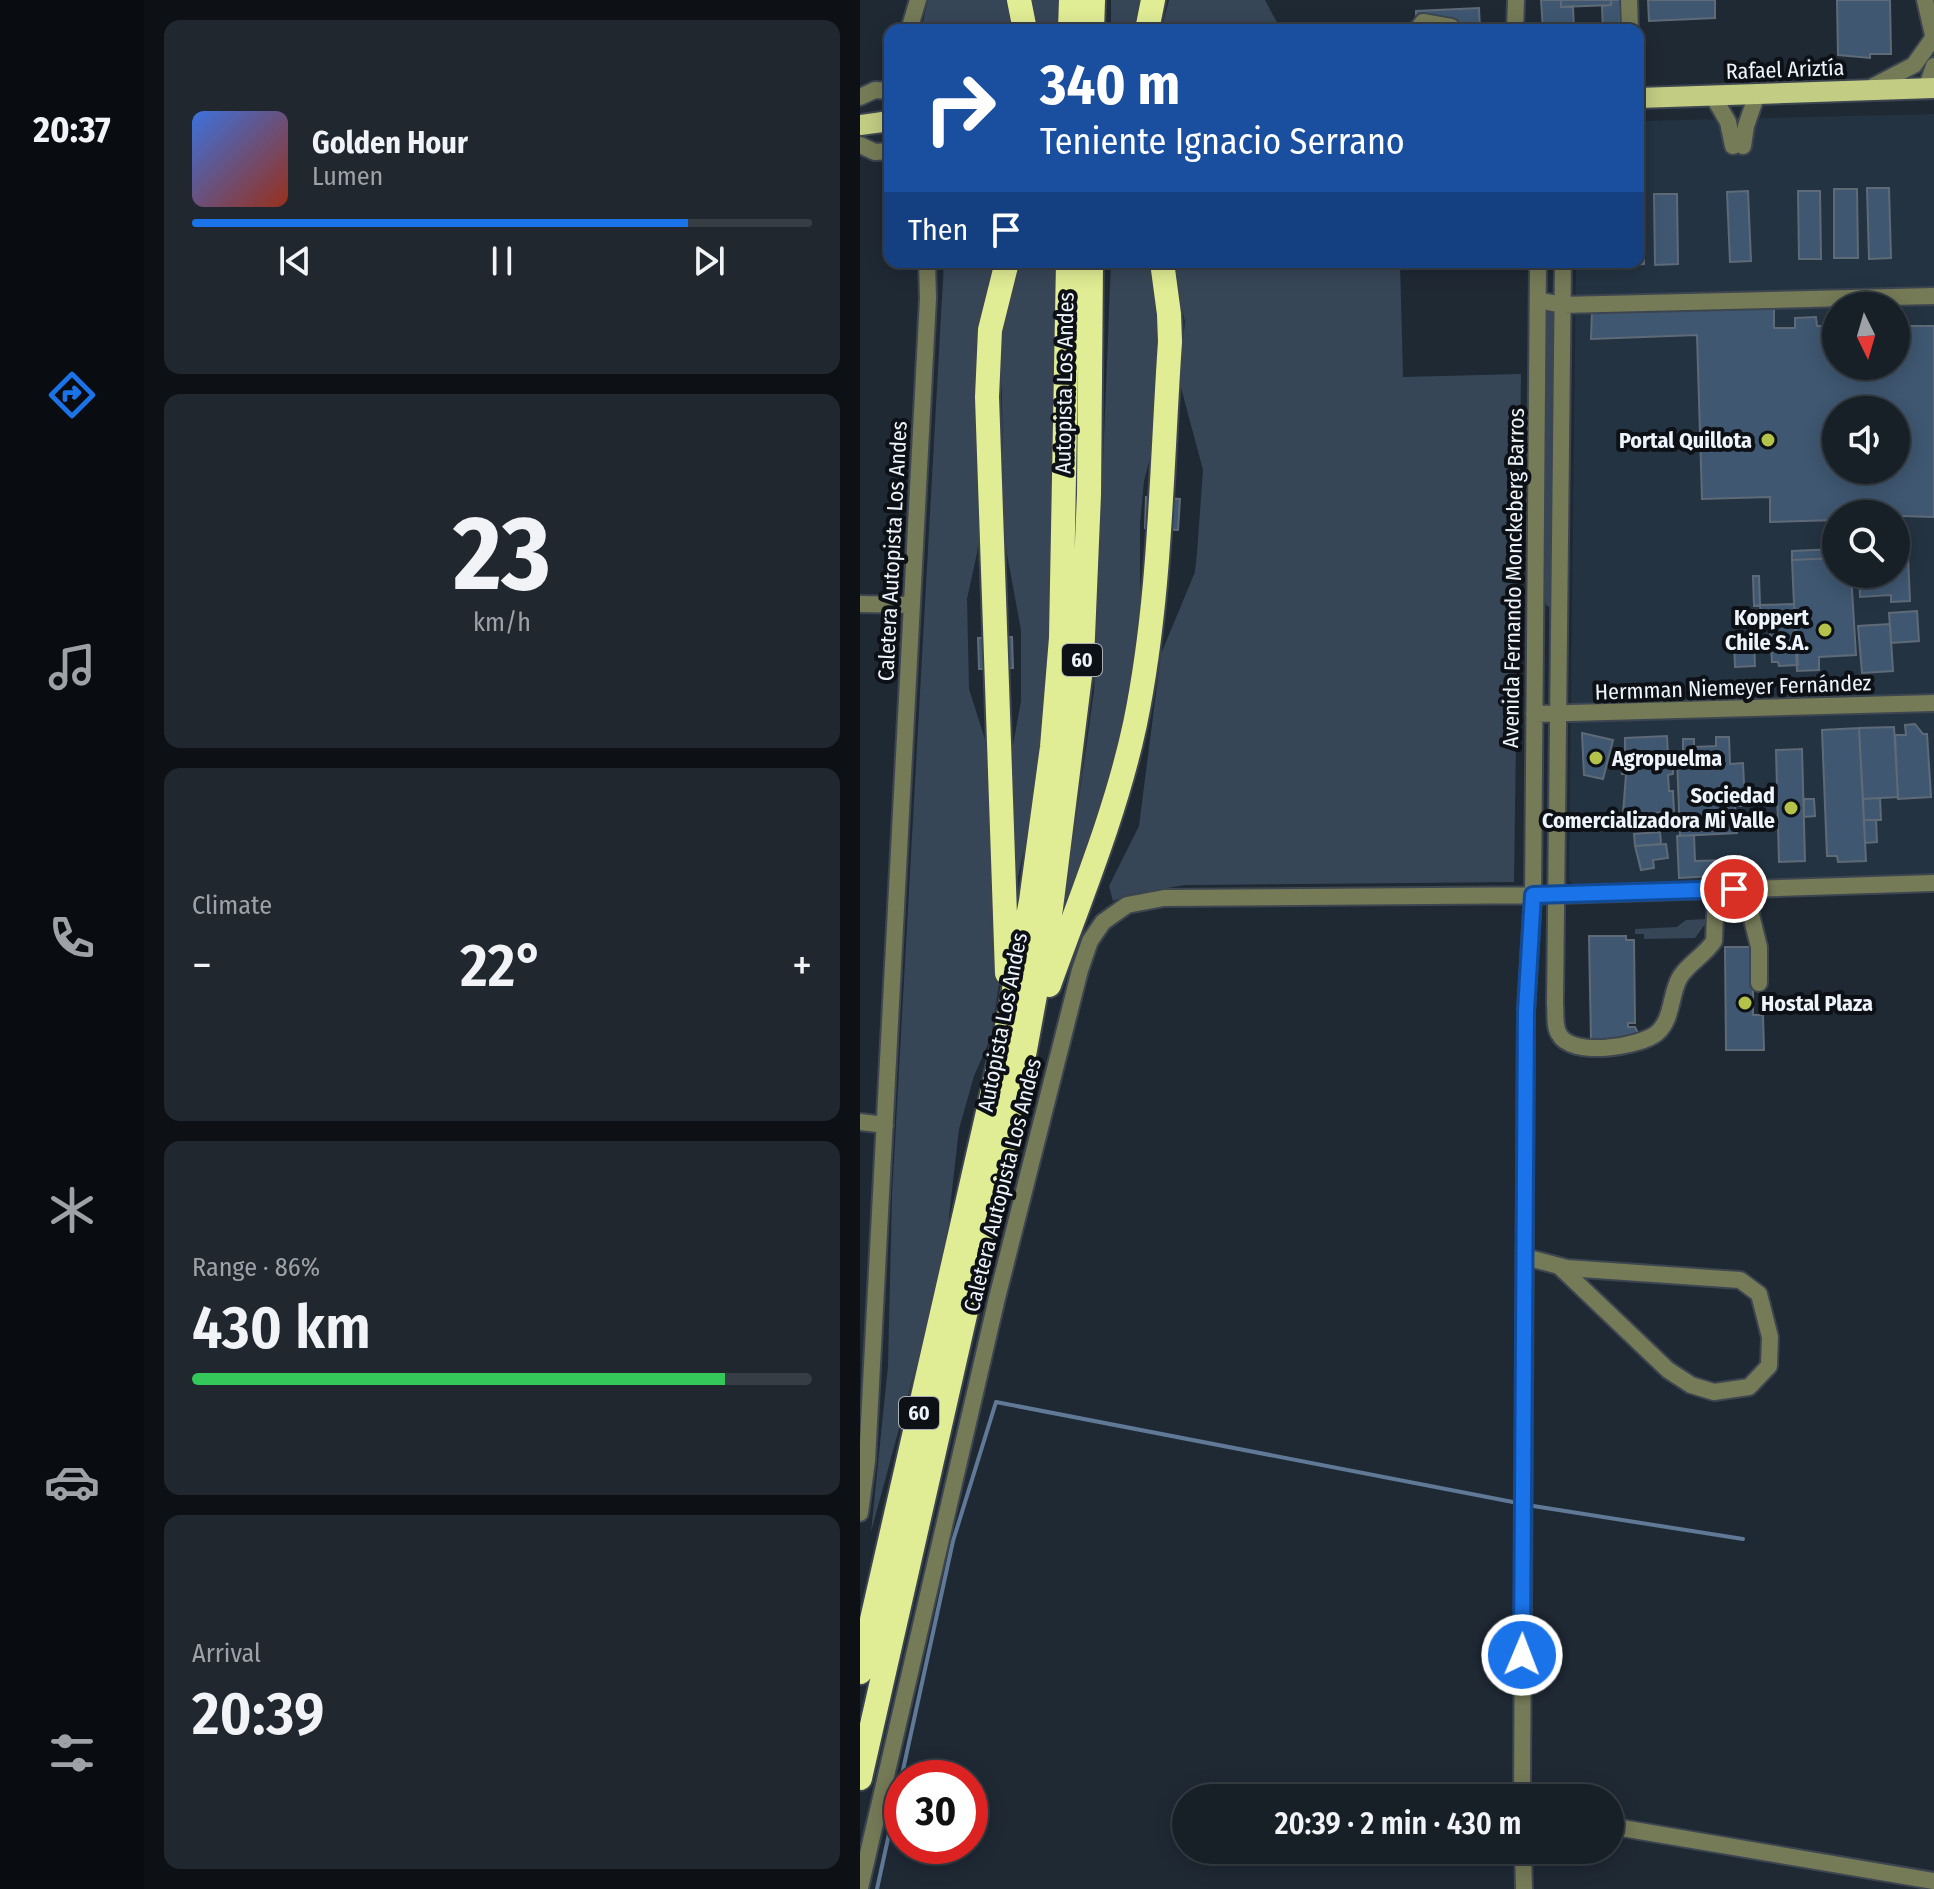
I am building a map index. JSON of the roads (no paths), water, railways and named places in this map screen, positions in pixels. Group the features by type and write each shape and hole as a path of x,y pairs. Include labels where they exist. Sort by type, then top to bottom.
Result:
{"highway":[{"path":"1019,0 1024,24"},
{"path":"1070,24 1071,0"},
{"path":"1092,24 1093,0"},
{"path":"1148,24 1153,0"},
{"path":"1005,268 992,318 987,370 1007,977 1014,1048"},
{"name":"Autopista Los Andes","path":"860,1672 1014,1048 1059,666 1065,532 1068,268"},
{"name":"Autopista Los Andes","path":"860,1778 1063,827 1082,660 1088,521 1091,268"},
{"path":"1014,1048 1108,819 1135,723 1156,596 1170,342 1163,268"}],"main road":[{"name":"Rafael Ariztía","path":"1644,98 1930,88"},
{"path":"860,125 884,122"}],"street":[{"path":"911,24 918,0"},
{"path":"1515,24 1516,0"},
{"path":"1629,0 1630,24"},
{"path":"1865,91 1914,65 1934,38 1925,0"},
{"path":"1930,88 1934,66"},
{"path":"860,97 875,90 884,91"},
{"path":"1713,96 1738,146 1757,94"},
{"path":"860,145 875,152 884,151"},
{"name":"Caletera Autopista Los Andes","path":"860,1513 867,1461 927,268"},
{"name":"Avenida Fernando Monckeberg Barros","path":"1522,1784 1526,1011 1533,895 1538,268"},
{"name":"Avenida Fernando Monckeberg Barros","path":"1563,268 1556,895 1556,1021 1562,1039 1576,1047 1605,1047 1634,1044 1656,1033 1669,1014 1682,973 1714,941 1716,890"},
{"path":"1538,300 1562,305 1934,296"},
{"path":"860,604 912,605"},
{"name":"Hermman Niemeyer Fernández","path":"1534,714 1934,703"},
{"name":"Caletera Autopista Los Andes","path":"860,1888 957,1462 1048,1089 1080,970 1090,941 1103,922 1127,905 1164,898 1556,895 1934,883"},
{"path":"1752,889 1751,915 1759,947 1759,983"},
{"path":"860,1122 885,1125"},
{"path":"1525,1257 1559,1266 1740,1280 1759,1294 1770,1337 1769,1366 1749,1387 1714,1392 1691,1385 1668,1370 1559,1266"},
{"path":"1624,1828 1934,1881"},
{"path":"1523,1864 1524,1889"}],"waterway":[{"path":"877,1889 953,1541 996,1402 1518,1503"},
{"path":"1527,1505 1743,1539"}],"place":[{"name":"Portal Quillota","path":"1768,440"},
{"name":"Koppert Chile S.A.","path":"1825,630"},
{"name":"Agropuelma","path":"1596,758"},
{"name":"Sociedad Comercializadora Mi Valle","path":"1791,808"},
{"name":"Hostal Plaza","path":"1745,1003"}]}
